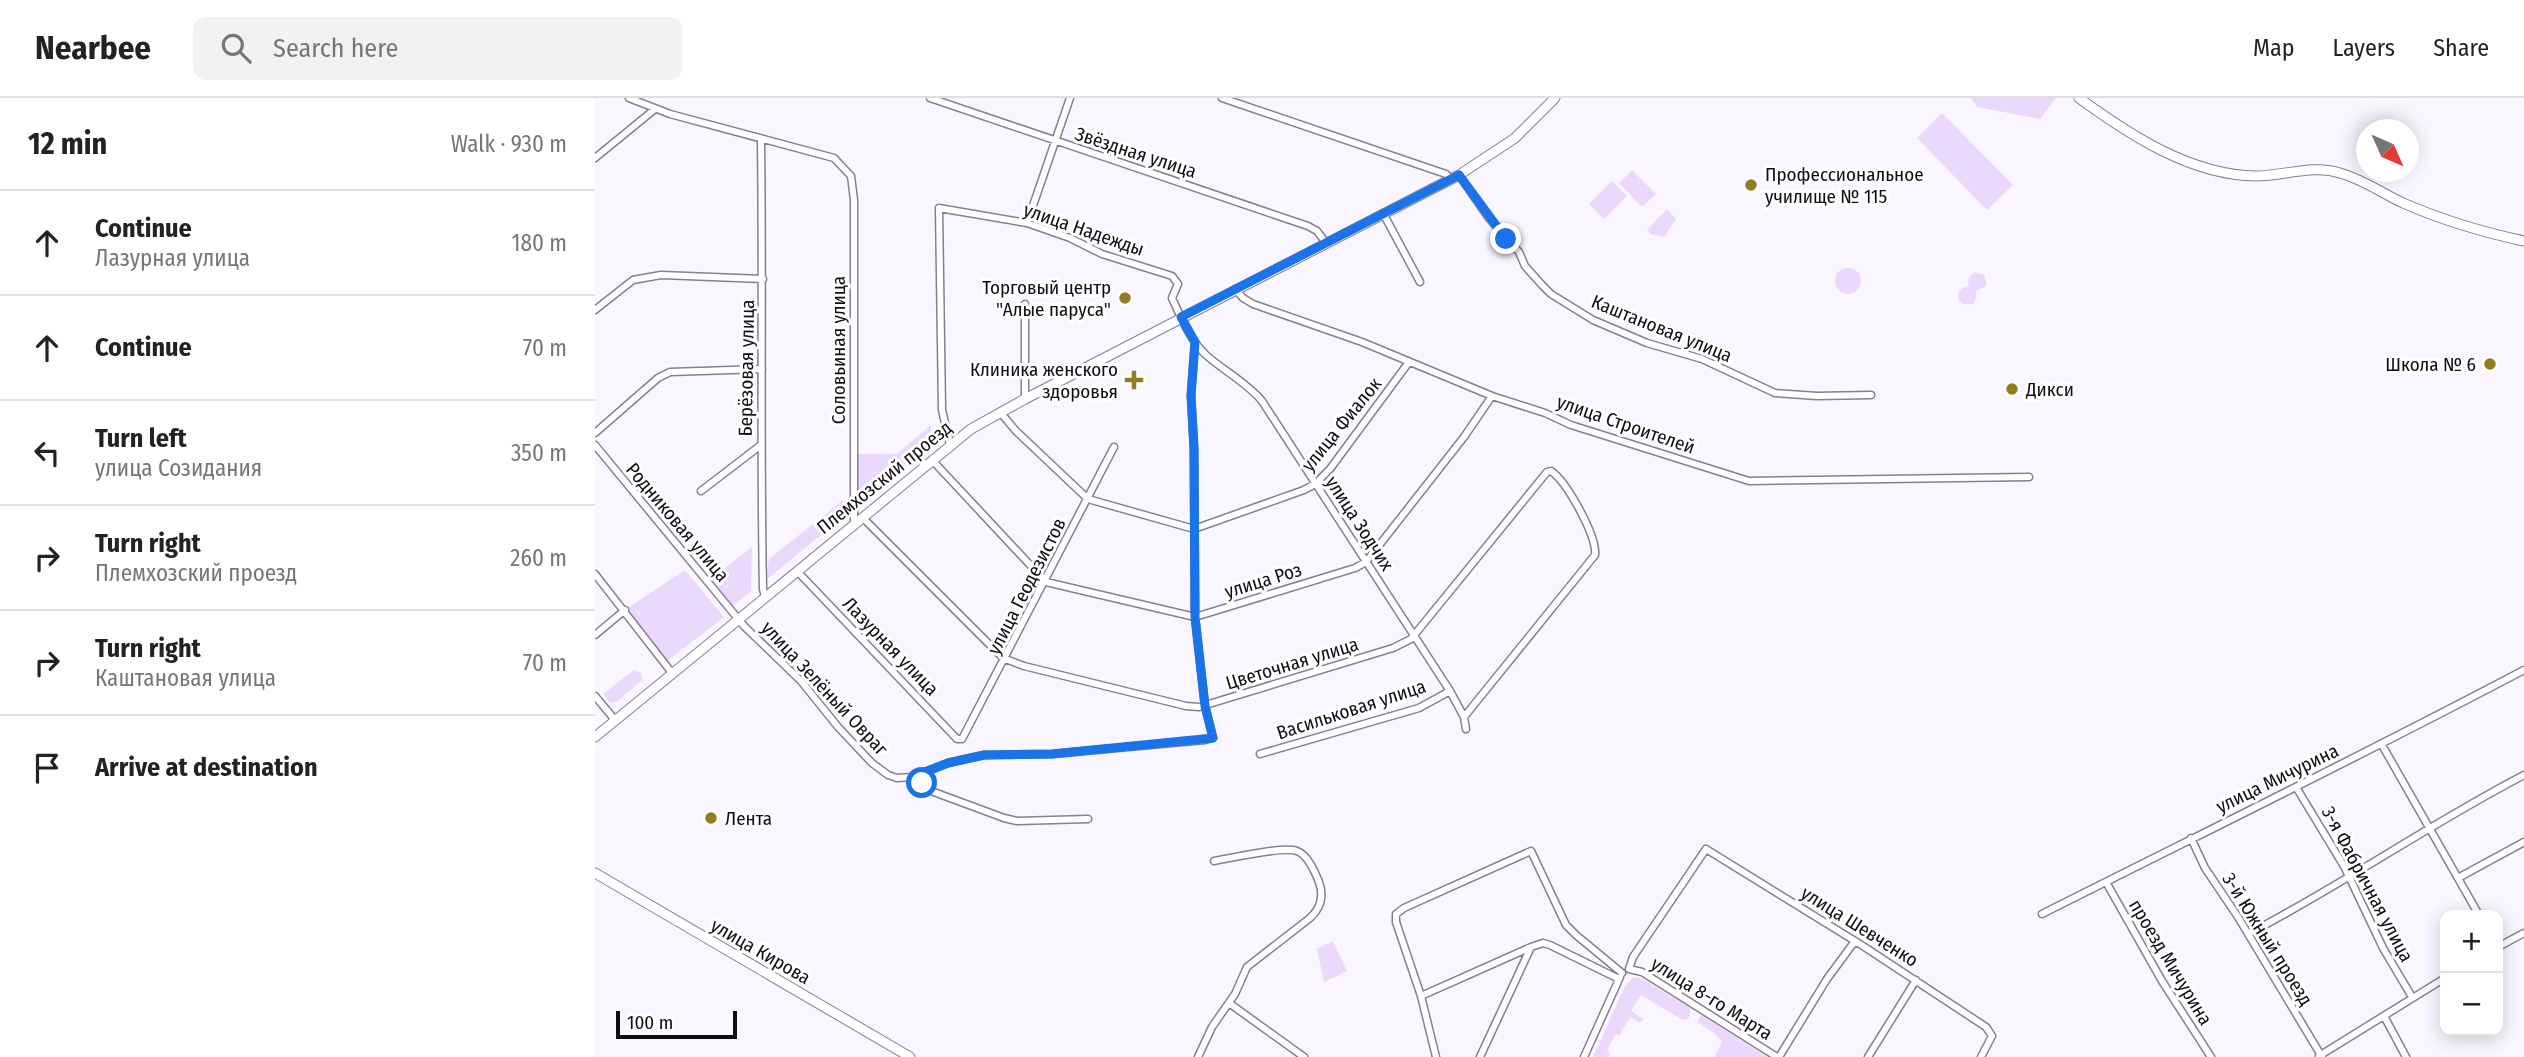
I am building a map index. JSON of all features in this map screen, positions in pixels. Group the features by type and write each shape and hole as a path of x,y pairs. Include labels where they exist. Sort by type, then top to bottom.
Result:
{"main road":[{"name":"Племхозский проезд","path":"595,737 950,445 1000,412 1455,177 1510,142 1555,98"},
{"path":"2078,98 2171,155 2206,168 2252,176 2311,170 2337,172 2444,219 2524,241"},
{"name":"улица Кирова","path":"595,873 910,1057"}],"street":[{"path":"629,98 655,109 761,140"},
{"name":"Звёздная улица","path":"930,98 1308,226 1317,231 1326,243"},
{"path":"1027,223 1070,98"},
{"path":"1222,98 1455,177"},
{"path":"595,158 655,109"},
{"name":"Соловьиная улица","path":"761,140 834,158 851,176 854,200 858,520"},
{"name":"Берёзовая улица","path":"761,140 761,444 765,597"},
{"name":"Каштановая улица","path":"1455,177 1519,252 1525,266 1542,285 1551,294 1593,320 1647,343 1702,359 1775,393 1817,396 1871,395"},
{"name":"улица Надежды","path":"950,445 942,410 939,208 1027,223 1070,238 1101,254 1171,276 1178,284 1172,298 1181,317"},
{"path":"1383,214 1420,282"},
{"path":"595,310 633,280 661,275 762,279"},
{"name":"улица Строителей","path":"1235,289 1253,304 1362,342 1492,396 1541,411 1610,439 1749,481 2029,477"},
{"path":"1025,304 1025,399"},
{"name":"улица Зодчих","path":"1181,317 1206,355 1260,397 1450,691 1464,717 1467,729"},
{"path":"1088,819 1017,821 1004,818 931,791 917,775 948,763 984,755 1052,754 1213,738 1205,706 1195,617 1191,395 1195,342"},
{"name":"улица Фиалок","path":"1194,529 1279,500 1315,484 1330,469 1409,362"},
{"path":"595,433 670,372 762,369"},
{"path":"1366,562 1464,437 1492,396"},
{"path":"1000,412 1016,431 1088,499 1194,529"},
{"path":"701,491 761,444"},
{"name":"Родниковая улица","path":"595,445 738,619"},
{"name":"улица Геодезистов","path":"964,738 1114,447"},
{"path":"932,460 1046,582 1195,617"},
{"name":"Цветочная улица","path":"858,520 1006,660 1186,706 1205,706 1393,648 1415,636 1547,472 1555,473 1574,501 1595,547 1595,555 1464,717"},
{"name":"улица Роз","path":"1195,617 1355,568 1366,562"},
{"name":"Лазурная улица","path":"797,571 957,739 964,738"},
{"path":"595,574 672,673"},
{"path":"595,635 625,610"},
{"name":"улица Зелёный Овраг","path":"738,619 801,681 838,727 876,766 893,777 917,775"},
{"name":"улица Мичурина","path":"2042,914 2382,745 2524,670"},
{"name":"Васильковая улица","path":"1261,754 1419,708 1450,691"},
{"path":"595,696 615,720"},
{"path":"2382,745 2476,910"},
{"path":"2248,933 2524,775"},
{"name":"3-я Фабричная улица","path":"2296,787 2349,876 2383,947 2412,997"},
{"name":"3-й Южный проезд","path":"2191,838 2205,868 2248,933 2320,1056"},
{"path":"2458,878 2524,842"},
{"name":"улица Шевченко","path":"1623,974 1706,849 1855,941 1986,1027 1992,1036 1981,1057"},
{"path":"1198,1057 1212,1027 1229,1003 1250,964 1305,922 1320,905 1321,891 1309,862 1297,851 1214,861"},
{"path":"1436,1057 1421,996 1396,922 1398,912 1531,851 1566,925 1623,974"},
{"name":"проезд Мичурина","path":"2106,882 2162,981 2211,1057"},
{"path":"2503,944 2524,933"},
{"path":"1778,1057 1827,979 1855,941"},
{"path":"1421,996 1543,943 1623,974"},
{"path":"1480,1057 1531,947"},
{"name":"улица 8-го Марта","path":"1623,974 1642,972 1778,1057"},
{"path":"1584,1057 1623,974"},
{"path":"1868,1057 1916,980"},
{"path":"2320,1056 2440,981"},
{"path":"1229,1003 1304,1057"},
{"path":"2384,1016 2406,1057"}],"shaded area":[{"path":"1971,98 2056,98 2040,119 1977,107"},
{"path":"1942,113 2013,185 1987,210 1917,138"},
{"path":"1632,170 1656,194 1642,207 1619,183"},
{"path":"1612,181 1627,196 1604,219 1589,204"},
{"path":"1667,209 1676,219 1664,237 1651,234 1647,230"},
{"path":"1848,268 1857,272 1861,281 1857,290 1848,294 1839,290 1835,281 1839,272"},
{"path":"1975,272 1984,275 1986,286 1976,291 1973,304 1963,304 1958,294 1962,288 1968,286 1969,277"},
{"path":"931,425 931,443 855,507 855,454 897,454"},
{"path":"843,500 843,517 766,580 769,559"},
{"path":"752,547 751,591 729,609 707,582"},
{"path":"685,570 724,617 666,662 626,609"},
{"path":"634,670 641,673 642,680 617,702 610,703 603,694"},
{"path":"1333,941 1347,971 1324,982 1317,949"},
{"path":"1633,977 1640,978 1690,1008 1690,1016 1686,1020 1681,1019 1641,995 1631,1011 1644,1019 1640,1023 1630,1017 1607,1050 1610,1054 1608,1057 1593,1057 1624,988"},
{"path":"1701,1015 1767,1057 1714,1057 1722,1042 1697,1022"}],"place":[{"name":"Профессиональное училище № 115","path":"1751,185"},
{"name":"Торговый центр \"Алые паруса\"","path":"1125,298"},
{"name":"Школа № 6","path":"2490,364"},
{"name":"Клиника женского здоровья","path":"1134,380"},
{"name":"Дикси","path":"2012,389"},
{"name":"Лента","path":"711,818"}],"route":[{"path":"922,783 917,775 948,763 984,755 1052,754 1213,738 1205,706 1195,617 1191,395 1195,342 1181,317 1459,175 1506,239"}]}
